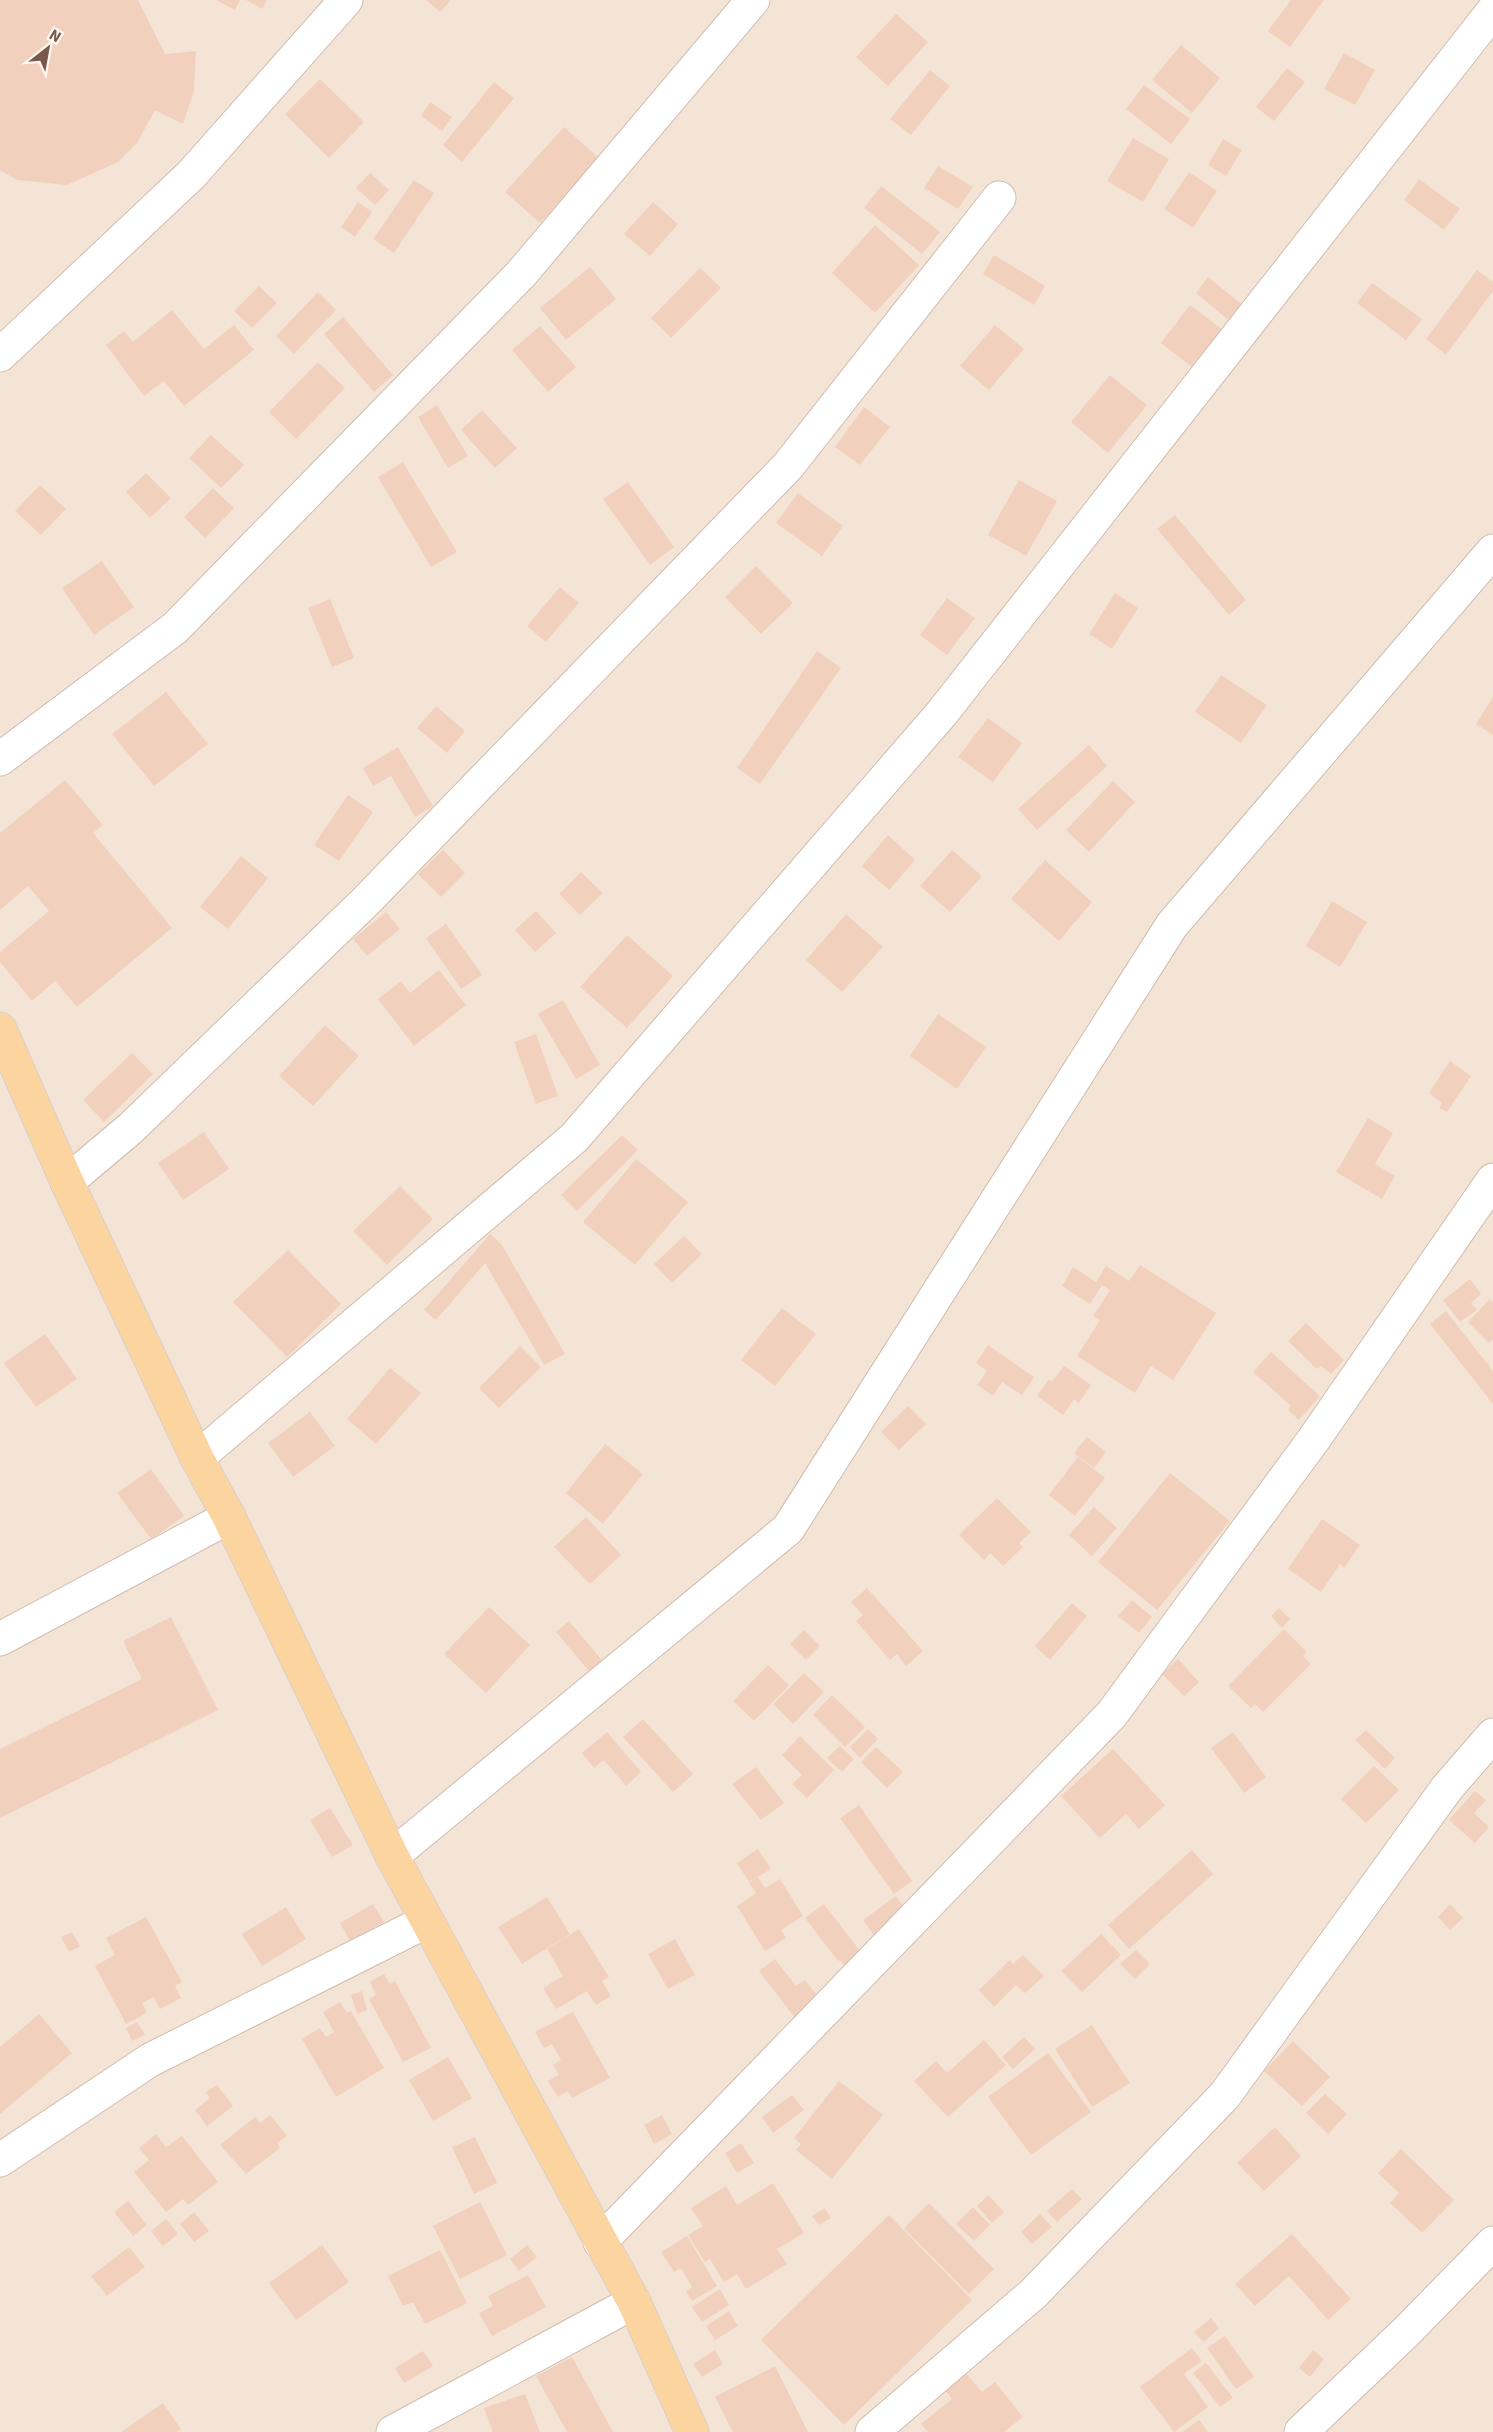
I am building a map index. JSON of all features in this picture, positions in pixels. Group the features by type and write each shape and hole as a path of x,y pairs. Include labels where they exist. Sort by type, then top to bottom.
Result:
{"main road":[{"path":"0,1029 68,1182 197,1458 229,1517 392,1857 634,2302 692,2432"}],"street":[{"path":"0,355 192,174 346,0"},
{"path":"0,759 176,628 521,274 753,0"},
{"path":"197,1458 574,1137 942,713 1493,11"},
{"path":"68,1182 131,1128 366,901 788,466 999,198"},
{"path":"392,1857 788,1529 1172,925 1493,551"},
{"path":"600,2242 1112,1714 1314,1439 1493,1180"},
{"path":"0,1639 229,1517"},
{"path":"872,2432 1034,2293 1224,2095 1447,1788 1493,1735"},
{"path":"0,2160 150,2060 428,1921"},
{"path":"1301,2432 1407,2331 1493,2243"},
{"path":"393,2432 634,2302"}],"shaded area":[{"path":"0,0 1493,0 1493,2432 0,2432"}],"building":[{"path":"0,0 138,0 165,54 196,51 194,91 183,124 155,110 137,143 118,162 67,185 17,180 0,170"},
{"path":"216,0 240,0 235,10"},
{"path":"246,0 267,0 262,9"},
{"path":"426,0 451,0 440,12"},
{"path":"1291,0 1324,0 1290,47 1268,31"},
{"path":"896,14 928,42 888,86 856,57"},
{"path":"1181,45 1220,78 1192,113 1152,80"},
{"path":"1344,53 1375,70 1355,105 1324,89"},
{"path":"1287,68 1305,82 1274,121 1256,107"},
{"path":"930,70 950,86 911,135 890,119"},
{"path":"320,79 364,122 329,158 285,114"},
{"path":"494,82 514,98 462,162 443,145"},
{"path":"1144,85 1190,119 1171,144 1126,109"},
{"path":"430,102 452,117 442,131 421,116"},
{"path":"564,127 599,158 540,223 505,192"},
{"path":"1133,138 1169,159 1143,202 1107,181"},
{"path":"1223,139 1242,150 1226,176 1208,165"},
{"path":"938,166 973,187 958,209 924,188"},
{"path":"1189,172 1217,191 1193,228 1164,209"},
{"path":"370,173 389,190 375,205 356,188"},
{"path":"1419,179 1460,209 1444,230 1404,200"},
{"path":"414,180 434,193 394,253 373,239"},
{"path":"881,186 940,232 922,254 864,208"},
{"path":"358,202 372,212 355,237 341,227"},
{"path":"653,202 678,224 650,256 624,234"},
{"path":"875,225 919,265 875,313 832,273"},
{"path":"994,255 1045,286 1034,305 983,274"},
{"path":"590,267 616,299 566,340 540,308"},
{"path":"700,268 721,288 671,338 651,318"},
{"path":"1477,270 1493,282 1493,291 1446,355 1426,339"},
{"path":"1208,277 1250,311 1237,327 1196,293"},
{"path":"1372,283 1422,319 1406,340 1357,303"},
{"path":"259,286 277,303 252,328 234,311"},
{"path":"318,292 336,310 294,354 276,336"},
{"path":"1190,305 1227,333 1198,372 1161,343"},
{"path":"172,310 204,349 234,325 254,350 184,406 164,381 144,396 106,345 124,331 133,342"},
{"path":"343,317 393,375 374,392 324,334"},
{"path":"995,325 1024,349 989,390 960,366"},
{"path":"540,326 576,367 548,392 512,350"},
{"path":"318,362 345,388 296,439 269,412"},
{"path":"1110,375 1147,405 1108,453 1071,422"},
{"path":"437,405 468,456 448,468 418,417"},
{"path":"864,407 890,427 860,465 835,447"},
{"path":"482,410 517,448 495,468 461,430"},
{"path":"211,435 244,465 221,488 189,458"},
{"path":"403,462 457,552 431,567 378,477"},
{"path":"146,473 171,498 150,518 126,492"},
{"path":"1019,480 1057,501 1026,556 988,535"},
{"path":"628,482 674,547 650,565 603,499"},
{"path":"40,485 66,509 41,535 15,511"},
{"path":"213,488 234,508 205,538 184,517"},
{"path":"798,493 843,526 822,556 776,523"},
{"path":"1175,515 1246,600 1229,615 1157,529"},
{"path":"102,561 134,607 94,635 62,588"},
{"path":"756,566 793,603 761,634 725,597"},
{"path":"560,587 579,603 546,642 527,626"},
{"path":"1115,593 1138,608 1112,649 1089,634"},
{"path":"947,598 975,618 947,655 920,635"},
{"path":"330,599 354,658 332,667 308,608"},
{"path":"817,651 841,668 760,784 737,768"},
{"path":"1221,675 1267,705 1241,743 1195,712"},
{"path":"166,692 208,744 154,786 112,734"},
{"path":"1493,697 1493,735 1476,724"},
{"path":"436,706 465,731 447,753 417,728"},
{"path":"988,718 1022,743 993,782 958,757"},
{"path":"1089,745 1107,766 1037,830 1018,809"},
{"path":"398,747 433,806 415,817 391,776 373,786 363,768"},
{"path":"65,780 103,825 93,833 172,928 77,1007 55,981 32,1001 0,962 0,952 49,911 28,886 0,910 0,833"},
{"path":"1113,781 1135,802 1089,852 1066,830"},
{"path":"348,795 373,812 339,861 314,845"},
{"path":"888,835 915,860 889,890 862,866"},
{"path":"443,850 465,873 441,897 418,874"},
{"path":"952,850 982,876 950,912 920,886"},
{"path":"241,856 268,878 228,929 200,907"},
{"path":"1045,860 1092,902 1059,941 1011,899"},
{"path":"581,872 603,893 580,915 559,894"},
{"path":"1332,901 1367,922 1340,967 1306,946"},
{"path":"536,911 556,933 535,952 515,930"},
{"path":"386,912 400,929 367,956 353,939"},
{"path":"846,914 883,947 842,992 806,960"},
{"path":"446,924 482,975 461,989 426,938"},
{"path":"627,935 673,976 627,1028 580,987"},
{"path":"439,970 466,1005 414,1046 378,999 401,981 410,993"},
{"path":"563,1000 600,1065 576,1079 538,1014"},
{"path":"938,1014 986,1047 957,1089 910,1056"},
{"path":"325,1025 359,1056 313,1106 279,1076"},
{"path":"536,1034 558,1096 536,1104 514,1042"},
{"path":"132,1053 153,1074 104,1122 83,1100"},
{"path":"1450,1061 1471,1076 1447,1112 1439,1108 1442,1103 1429,1093"},
{"path":"1368,1118 1393,1133 1375,1164 1395,1176 1382,1199 1336,1172"},
{"path":"204,1132 229,1169 183,1200 158,1163"},
{"path":"622,1135 638,1150 577,1211 561,1195"},
{"path":"636,1159 688,1202 635,1265 583,1222"},
{"path":"400,1186 433,1219 387,1265 353,1231"},
{"path":"490,1234 502,1245 565,1354 544,1365 485,1263 436,1320 424,1310"},
{"path":"684,1236 702,1254 672,1283 654,1264"},
{"path":"288,1250 341,1304 287,1357 233,1302"},
{"path":"1140,1265 1216,1313 1173,1380 1151,1366 1135,1393 1077,1356 1100,1320 1093,1316 1110,1290 1102,1285 1090,1304 1062,1286 1073,1267 1096,1282 1106,1266 1129,1281"},
{"path":"1470,1279 1481,1294 1471,1303 1477,1310 1460,1322 1443,1300"},
{"path":"1490,1299 1493,1303 1493,1339 1489,1343 1468,1322"},
{"path":"782,1308 816,1334 775,1386 741,1360"},
{"path":"1446,1311 1493,1371 1493,1404 1430,1324"},
{"path":"1306,1323 1344,1360 1331,1374 1321,1366 1317,1369 1288,1341"},
{"path":"45,1334 77,1379 36,1407 4,1363"},
{"path":"988,1345 1034,1377 1022,1395 1002,1382 993,1396 977,1385 987,1371 976,1363"},
{"path":"520,1346 541,1367 499,1408 479,1388"},
{"path":"1271,1352 1320,1396 1299,1420 1288,1410 1291,1406 1253,1372"},
{"path":"1064,1366 1091,1385 1079,1403 1074,1399 1063,1415 1037,1396 1049,1379 1052,1382"},
{"path":"390,1368 421,1393 376,1444 347,1419"},
{"path":"908,1406 926,1424 899,1450 881,1432"},
{"path":"310,1412 335,1446 293,1477 268,1443"},
{"path":"1087,1437 1106,1452 1094,1468 1074,1453"},
{"path":"605,1444 643,1474 603,1524 566,1493"},
{"path":"1078,1457 1105,1478 1075,1516 1049,1495"},
{"path":"151,1469 184,1516 151,1539 117,1493"},
{"path":"1170,1473 1230,1521 1157,1610 1098,1562"},
{"path":"997,1498 1031,1532 1019,1543 1023,1547 1003,1566 990,1553 984,1560 959,1535"},
{"path":"1094,1507 1117,1528 1092,1556 1069,1535"},
{"path":"586,1517 621,1555 590,1584 554,1547"},
{"path":"1322,1519 1360,1545 1344,1568 1340,1564 1321,1592 1288,1569"},
{"path":"867,1588 923,1651 906,1666 897,1654 890,1660 856,1621 863,1615 851,1602"},
{"path":"1132,1600 1152,1617 1139,1633 1118,1616"},
{"path":"1072,1603 1087,1616 1050,1660 1035,1646"},
{"path":"489,1607 530,1645 486,1693 444,1654"},
{"path":"1279,1608 1290,1619 1282,1628 1271,1616"},
{"path":"171,1617 218,1710 0,1818 0,1749 142,1679 123,1641"},
{"path":"569,1621 607,1666 594,1677 556,1632"},
{"path":"1284,1629 1307,1652 1303,1656 1311,1664 1263,1712 1255,1704 1251,1708 1228,1686"},
{"path":"804,1630 820,1646 806,1660 790,1644"},
{"path":"1178,1659 1199,1682 1184,1696 1162,1674"},
{"path":"768,1665 789,1685 754,1721 733,1701"},
{"path":"804,1673 824,1692 793,1724 773,1704"},
{"path":"832,1695 865,1727 845,1747 813,1715"},
{"path":"643,1719 693,1774 673,1792 623,1737"},
{"path":"868,1729 878,1739 860,1758 850,1747"},
{"path":"1366,1730 1395,1758 1385,1769 1355,1740"},
{"path":"607,1732 641,1772 626,1786 604,1760 594,1768 582,1753"},
{"path":"1233,1732 1266,1777 1244,1793 1211,1748"},
{"path":"800,1736 834,1770 807,1798 792,1784 802,1775 782,1755"},
{"path":"840,1746 854,1759 842,1772 827,1758"},
{"path":"876,1747 903,1772 887,1788 861,1762"},
{"path":"1113,1749 1165,1805 1139,1829 1126,1814 1100,1838 1061,1796"},
{"path":"1374,1766 1399,1790 1366,1823 1341,1799"},
{"path":"756,1767 784,1803 761,1820 732,1784"},
{"path":"1475,1791 1486,1800 1474,1813 1489,1827 1475,1843 1449,1820"},
{"path":"859,1805 912,1881 894,1894 840,1818"},
{"path":"330,1808 353,1845 332,1857 310,1820"},
{"path":"758,1849 771,1869 749,1882 737,1863"},
{"path":"1192,1850 1213,1874 1129,1949 1108,1925"},
{"path":"758,1877 765,1888 780,1879 803,1916 781,1930 786,1938 765,1951 737,1906 756,1893 749,1883"},
{"path":"896,1896 910,1916 877,1940 863,1920"},
{"path":"547,1897 570,1934 522,1964 498,1927"},
{"path":"373,1904 384,1922 350,1941 340,1923"},
{"path":"824,1904 864,1956 847,1969 840,1960 838,1961 805,1918"},
{"path":"1450,1904 1463,1918 1450,1930 1438,1917"},
{"path":"286,1907 306,1939 262,1966 242,1934"},
{"path":"146,1917 182,1982 175,1986 181,1998 160,2009 154,1997 142,2003 147,2013 126,2024 95,1966 115,1955 106,1938"},
{"path":"579,1929 609,1977 602,1981 611,1996 596,2005 587,1991 556,2009 543,1988 563,1976 547,1949"},
{"path":"72,1932 80,1946 69,1952 61,1937"},
{"path":"1101,1934 1121,1955 1082,1992 1061,1971"},
{"path":"675,1939 695,1975 668,1989 648,1954"},
{"path":"1136,1950 1150,1964 1135,1979 1120,1964"},
{"path":"1023,1955 1044,1976 1025,1993 1016,1985 994,2007 979,1990 1010,1960 1013,1964"},
{"path":"775,1959 796,1986 805,1980 824,2004 799,2023 759,1971"},
{"path":"384,1974 390,1984 395,1981 431,2048 403,2062 369,1999 376,1995 370,1982"},
{"path":"362,1991 367,2010 357,2014 351,1995"},
{"path":"340,2002 347,2013 351,2011 384,2068 336,2097 302,2039 320,2028 326,2037 334,2032 323,2012"},
{"path":"573,2012 610,2078 572,2098 568,2091 558,2097 548,2081 559,2075 553,2065 561,2060 552,2044 544,2048 535,2032"},
{"path":"39,2014 72,2053 0,2114 0,2047"},
{"path":"137,2022 145,2035 132,2041 126,2028"},
{"path":"1092,2025 1130,2083 1092,2107 1055,2049"},
{"path":"1024,2037 1035,2049 1013,2069 1002,2057"},
{"path":"984,2040 1006,2065 948,2117 914,2081 936,2061 947,2073"},
{"path":"1293,2041 1330,2077 1302,2106 1264,2071"},
{"path":"1048,2053 1091,2112 1031,2155 988,2097"},
{"path":"448,2057 472,2098 433,2121 409,2080"},
{"path":"839,2081 883,2115 832,2179 796,2150 801,2144 794,2138"},
{"path":"217,2085 233,2106 207,2126 195,2110 210,2098 206,2092"},
{"path":"1325,2094 1347,2114 1328,2134 1306,2113"},
{"path":"792,2095 804,2110 773,2133 762,2117"},
{"path":"270,2115 287,2136 277,2143 280,2148 246,2174 220,2145 255,2117 260,2123"},
{"path":"662,2115 672,2134 654,2144 644,2125"},
{"path":"1275,2127 1301,2156 1264,2191 1237,2163"},
{"path":"156,2134 166,2147 182,2136 218,2182 188,2205 183,2199 166,2212 134,2172 149,2160 139,2148"},
{"path":"475,2137 497,2183 474,2194 452,2147"},
{"path":"741,2143 754,2163 737,2173 725,2153"},
{"path":"1401,2149 1454,2200 1422,2233 1390,2203 1399,2193 1378,2173"},
{"path":"773,2183 804,2233 777,2249 787,2264 746,2289 737,2274 724,2282 710,2259 705,2262 688,2235 703,2226 691,2208 726,2186 737,2205"},
{"path":"1072,2189 1082,2199 1057,2222 1047,2211"},
{"path":"988,2195 1004,2212 992,2223 977,2206"},
{"path":"128,2201 147,2225 133,2236 114,2212"},
{"path":"480,2202 507,2255 460,2279 433,2226"},
{"path":"929,2203 994,2269 969,2294 904,2228"},
{"path":"973,2207 990,2225 974,2241 956,2224"},
{"path":"825,2208 831,2218 819,2225 812,2216"},
{"path":"194,2212 209,2231 194,2242 180,2224"},
{"path":"1040,2214 1052,2227 1032,2244 1021,2232"},
{"path":"889,2215 972,2300 844,2425 761,2340"},
{"path":"166,2219 178,2234 163,2246 151,2231"},
{"path":"1292,2234 1351,2299 1328,2320 1289,2276 1255,2306 1235,2284"},
{"path":"687,2236 717,2286 692,2301 686,2291 692,2287 681,2268 674,2272 661,2252"},
{"path":"322,2245 349,2282 296,2320 269,2283"},
{"path":"527,2245 537,2257 519,2271 510,2259"},
{"path":"129,2247 145,2267 107,2296 91,2276"},
{"path":"440,2250 467,2303 425,2324 413,2302 403,2306 388,2276"},
{"path":"528,2275 546,2307 492,2336 479,2313 493,2306 488,2296"},
{"path":"720,2289 729,2305 702,2322 692,2307"},
{"path":"729,2311 738,2326 715,2340 706,2326"},
{"path":"1211,2318 1219,2328 1204,2342 1194,2332"},
{"path":"1225,2336 1254,2377 1236,2389 1207,2348"},
{"path":"1192,2348 1202,2361 1184,2374 1208,2407 1174,2432 1140,2387"},
{"path":"715,2350 723,2364 702,2377 693,2364"},
{"path":"1313,2350 1324,2359 1310,2377 1299,2368"},
{"path":"423,2351 433,2366 404,2383 395,2368"},
{"path":"572,2357 613,2432 567,2432 536,2376"},
{"path":"1206,2363 1233,2398 1220,2407 1193,2373"},
{"path":"775,2366 808,2432 733,2432 715,2397"},
{"path":"964,2371 982,2392 995,2382 1023,2417 1004,2432 928,2432 921,2424 952,2399 943,2388"},
{"path":"525,2394 540,2432 493,2432 484,2408"},
{"path":"163,2403 181,2429 177,2432 121,2432"},
{"path":"1199,2420 1208,2432 1182,2432"}]}
